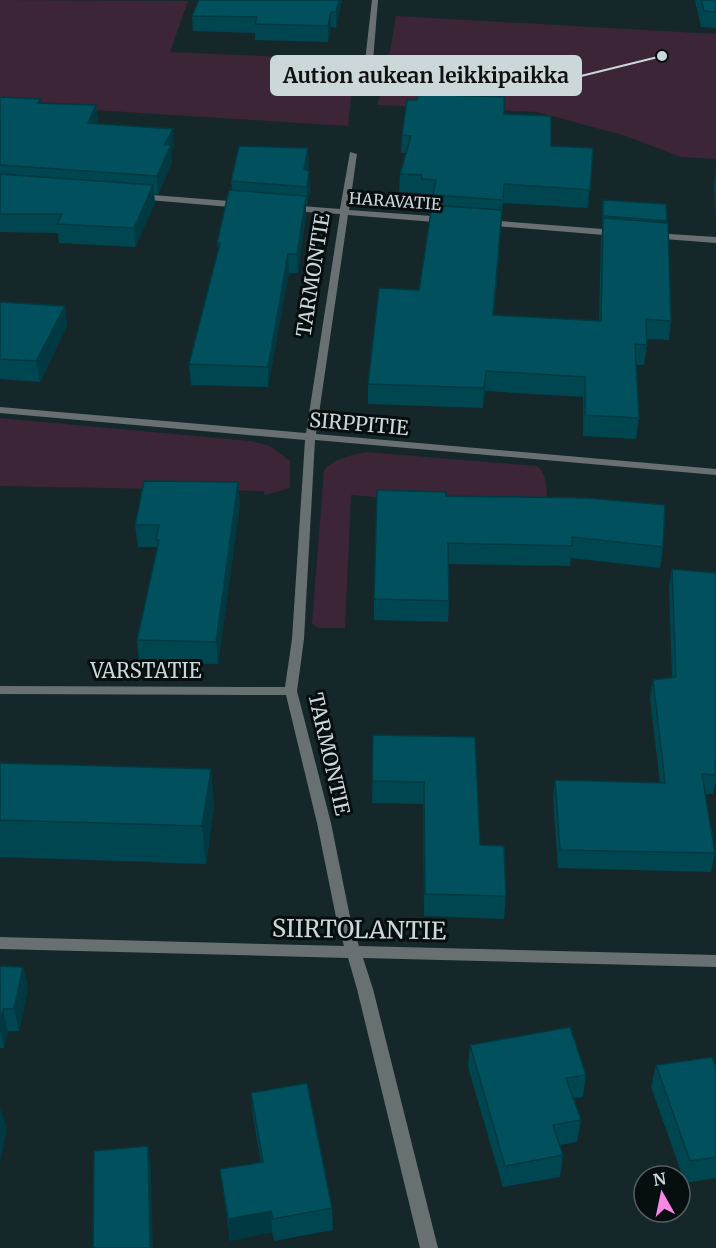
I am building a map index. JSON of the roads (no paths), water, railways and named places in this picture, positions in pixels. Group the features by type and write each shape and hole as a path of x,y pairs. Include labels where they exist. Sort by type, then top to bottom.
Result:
{"street":[{"path":"369,61 375,0"},
{"name":"TARMONTIE","path":"354,154 310,438 298,639 291,691 324,823 343,917 365,989 429,1248"},
{"path":"124,196 248,205"},
{"name":"HARAVATIE","path":"284,208 456,221"},
{"path":"478,223 625,234"},
{"path":"647,235 716,240"},
{"name":"SIRPPITIE","path":"0,410 716,472"},
{"name":"VARSTATIE","path":"0,690 291,691"},
{"name":"SIIRTOLANTIE","path":"0,943 716,961"}],"place":[{"name":"Aution aukean leikkipaikka","path":"662,56"}]}
